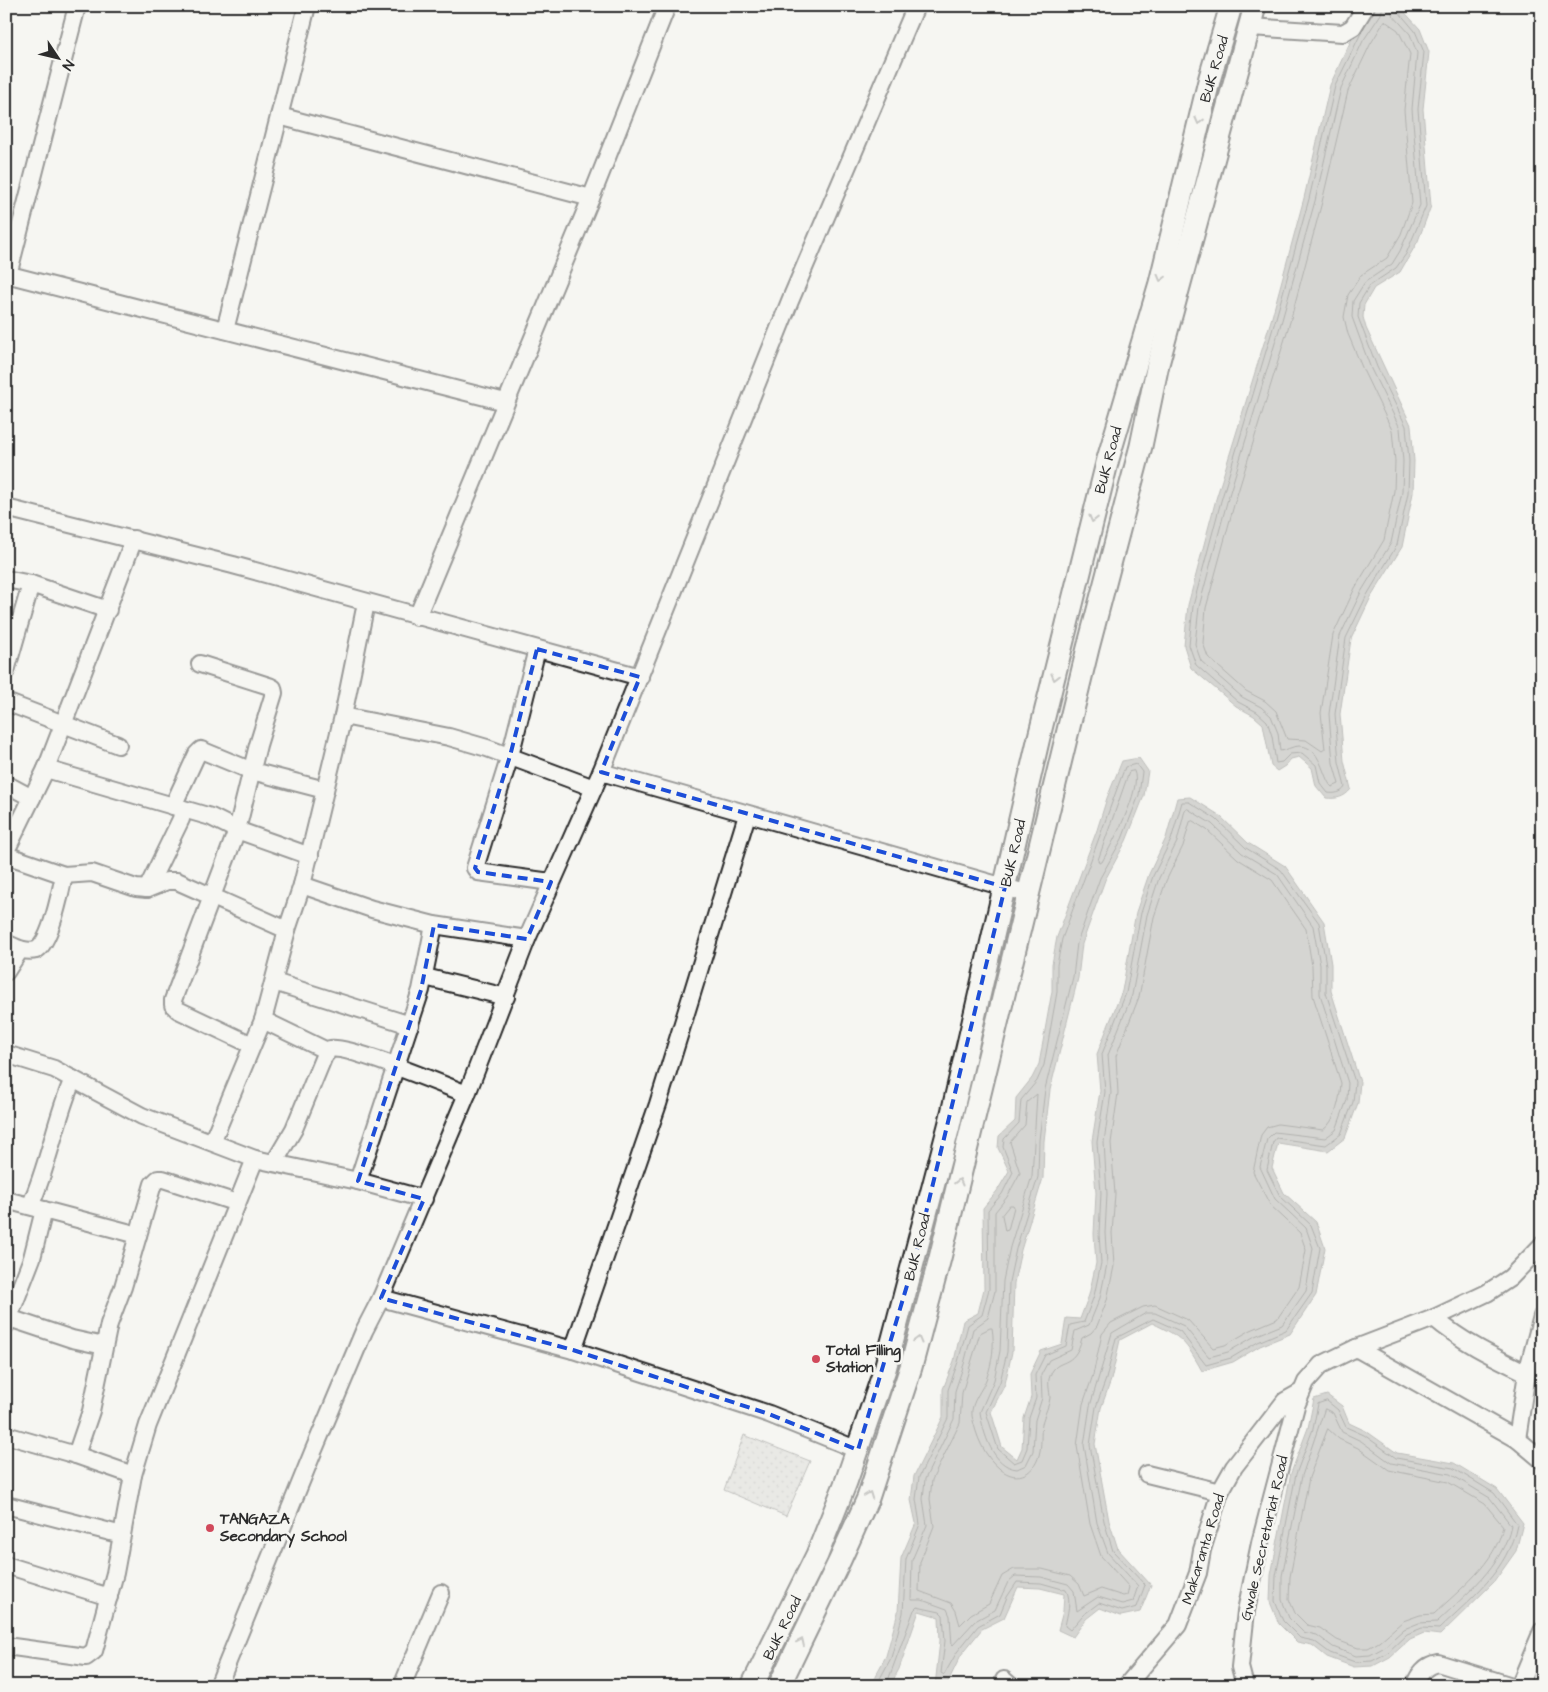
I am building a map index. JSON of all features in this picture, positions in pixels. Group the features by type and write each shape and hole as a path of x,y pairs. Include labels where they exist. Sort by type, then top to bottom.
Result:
{"main road":[{"name":"BUK Road","path":"752,1686 816,1555 858,1450 885,1369 914,1262 1108,459 1160,282 1210,77 1231,6"},
{"name":"BUK Road","path":"779,1686 868,1498 901,1400 940,1258 1088,648 1138,455 1158,364 1253,16"}],"street":[{"path":"77,6 7,275 505,402"},
{"path":"225,330 306,6"},
{"path":"417,617 591,198 666,6"},
{"path":"218,1686 312,1452 424,1199 506,997 527,938 601,772 790,301 916,6"},
{"path":"1253,16 1343,33 1354,27 1366,6"},
{"path":"279,116 591,198"},
{"path":"6,508 134,539 640,677"},
{"path":"6,851 46,769 134,539"},
{"path":"6,578 32,584 108,610"},
{"path":"6,671 32,584"},
{"path":"212,1142 263,1020 287,930 302,885 343,716 366,603"},
{"path":"537,649 510,756 475,870 478,872 551,882"},
{"path":"200,664 273,688 274,693 226,866 212,896 173,1000 173,1005 178,1010 252,1045"},
{"path":"6,702 118,745"},
{"path":"343,716 449,737 510,756 594,788"},
{"path":"148,889 178,826 178,808 198,751 252,771 325,790"},
{"path":"46,769 210,818 237,830 310,856"},
{"path":"601,772 1029,894"},
{"path":"6,784 32,798"},
{"path":"573,1350 658,1104 747,815"},
{"path":"6,855 64,875 92,873 130,886 148,889 167,881 177,881 287,930"},
{"path":"6,972 13,946 35,950 47,937 64,875"},
{"path":"302,885 372,909 434,925 527,938"},
{"path":"358,1181 425,977 434,925"},
{"path":"425,977 506,997"},
{"path":"274,982 410,1025"},
{"path":"263,1020 327,1051 339,1048 467,1094"},
{"path":"274,1163 294,1129 327,1051"},
{"path":"6,1054 54,1069 142,1116 254,1160 358,1181 424,1199"},
{"path":"73,1079 62,1104 37,1208 32,1258 8,1322 104,1346"},
{"path":"6,1646 89,1656 96,1646 109,1597 133,1474 148,1424 254,1160"},
{"path":"76,1455 91,1411 104,1346 153,1184 158,1179 236,1203"},
{"path":"6,1200 138,1234"},
{"path":"1301,1392 1321,1365 1356,1348 1434,1318 1499,1287 1523,1266 1542,1245"},
{"path":"381,1298 573,1350 769,1414 858,1450"},
{"path":"1517,1439 1527,1373 1542,1316"},
{"path":"1434,1318 1448,1331 1483,1352 1527,1373"},
{"path":"1356,1348 1517,1439 1542,1460"},
{"name":"Makaranta Road","path":"1126,1686 1178,1624 1198,1573 1220,1492 1234,1467 1261,1429 1285,1401 1301,1392"},
{"name":"Gwale Secretariat Road","path":"1245,1686 1240,1667 1246,1611 1260,1543 1301,1392"},
{"path":"6,1435 133,1474"},
{"path":"1148,1474 1220,1492"},
{"path":"6,1505 122,1535"},
{"path":"6,1565 109,1597"},
{"path":"402,1686 442,1593"},
{"path":"1519,1686 1542,1631"},
{"path":"1414,1686 1418,1676 1427,1666 1438,1663 1446,1663 1512,1686"}],"highlighted area":[{"path":"537,649 640,677 601,772 1005,887 914,1262 858,1450 769,1414 573,1350 381,1298 424,1199 358,1181 421,990 434,925 527,939 551,882 478,872 475,868 510,756"}],"shaded area":[{"path":"744,1435 810,1461 786,1516 724,1490"}],"water":[{"path":"1373,6 1399,6 1420,29 1429,52 1423,109 1431,206 1418,241 1400,272 1374,288 1364,305 1363,317 1366,328 1411,425 1414,461 1413,493 1402,547 1371,597 1351,639 1340,714 1344,761 1351,789 1343,796 1326,798 1316,786 1312,768 1299,757 1291,759 1277,771 1271,766 1263,724 1254,716 1236,706 1191,668 1184,646 1188,605 1216,499 1272,317 1304,198 1330,85 1353,36"},
{"path":"1139,758 1148,771 1144,796 1126,841 1105,880 1082,944 1078,978 1050,1090 1044,1141 1043,1178 1021,1250 1014,1283 1012,1352 1005,1384 991,1412 1002,1447 1017,1459 1022,1448 1024,1418 1031,1397 1030,1374 1041,1351 1062,1344 1066,1318 1080,1319 1089,1295 1096,1263 1094,1234 1096,1193 1092,1141 1100,1091 1097,1054 1122,991 1136,912 1149,874 1166,838 1177,798 1190,797 1219,815 1248,843 1285,866 1324,922 1331,964 1331,991 1360,1082 1358,1103 1345,1138 1328,1151 1278,1143 1272,1168 1284,1193 1316,1222 1325,1248 1316,1295 1290,1334 1260,1346 1233,1362 1202,1371 1192,1353 1182,1341 1170,1332 1152,1323 1120,1340 1111,1380 1101,1408 1095,1444 1109,1521 1118,1549 1151,1585 1140,1612 1121,1616 1100,1608 1086,1619 1073,1637 1058,1630 1063,1611 1064,1594 1040,1588 1018,1587 1004,1618 982,1629 961,1655 946,1686 935,1686 940,1641 939,1617 919,1611 899,1669 890,1686 870,1686 886,1656 898,1612 901,1558 916,1523 911,1500 914,1476 943,1417 943,1389 954,1361 963,1321 978,1313 984,1289 983,1208 997,1191 1009,1171 998,1148 999,1136 1015,1121 1016,1098 1032,1078 1039,1064 1052,991 1052,964 1057,937 1107,798 1122,761"},
{"path":"1327,1395 1342,1406 1349,1423 1366,1431 1397,1453 1454,1463 1497,1489 1523,1523 1516,1551 1494,1582 1440,1635 1424,1633 1410,1639 1390,1657 1373,1666 1354,1667 1327,1657 1312,1645 1297,1642 1279,1624 1270,1602 1271,1575 1291,1473 1308,1428 1314,1399"}],"place":[{"name":"Total Filling Station","path":"816,1359"},
{"name":"TANGAZA Secondary School","path":"210,1528"}]}
